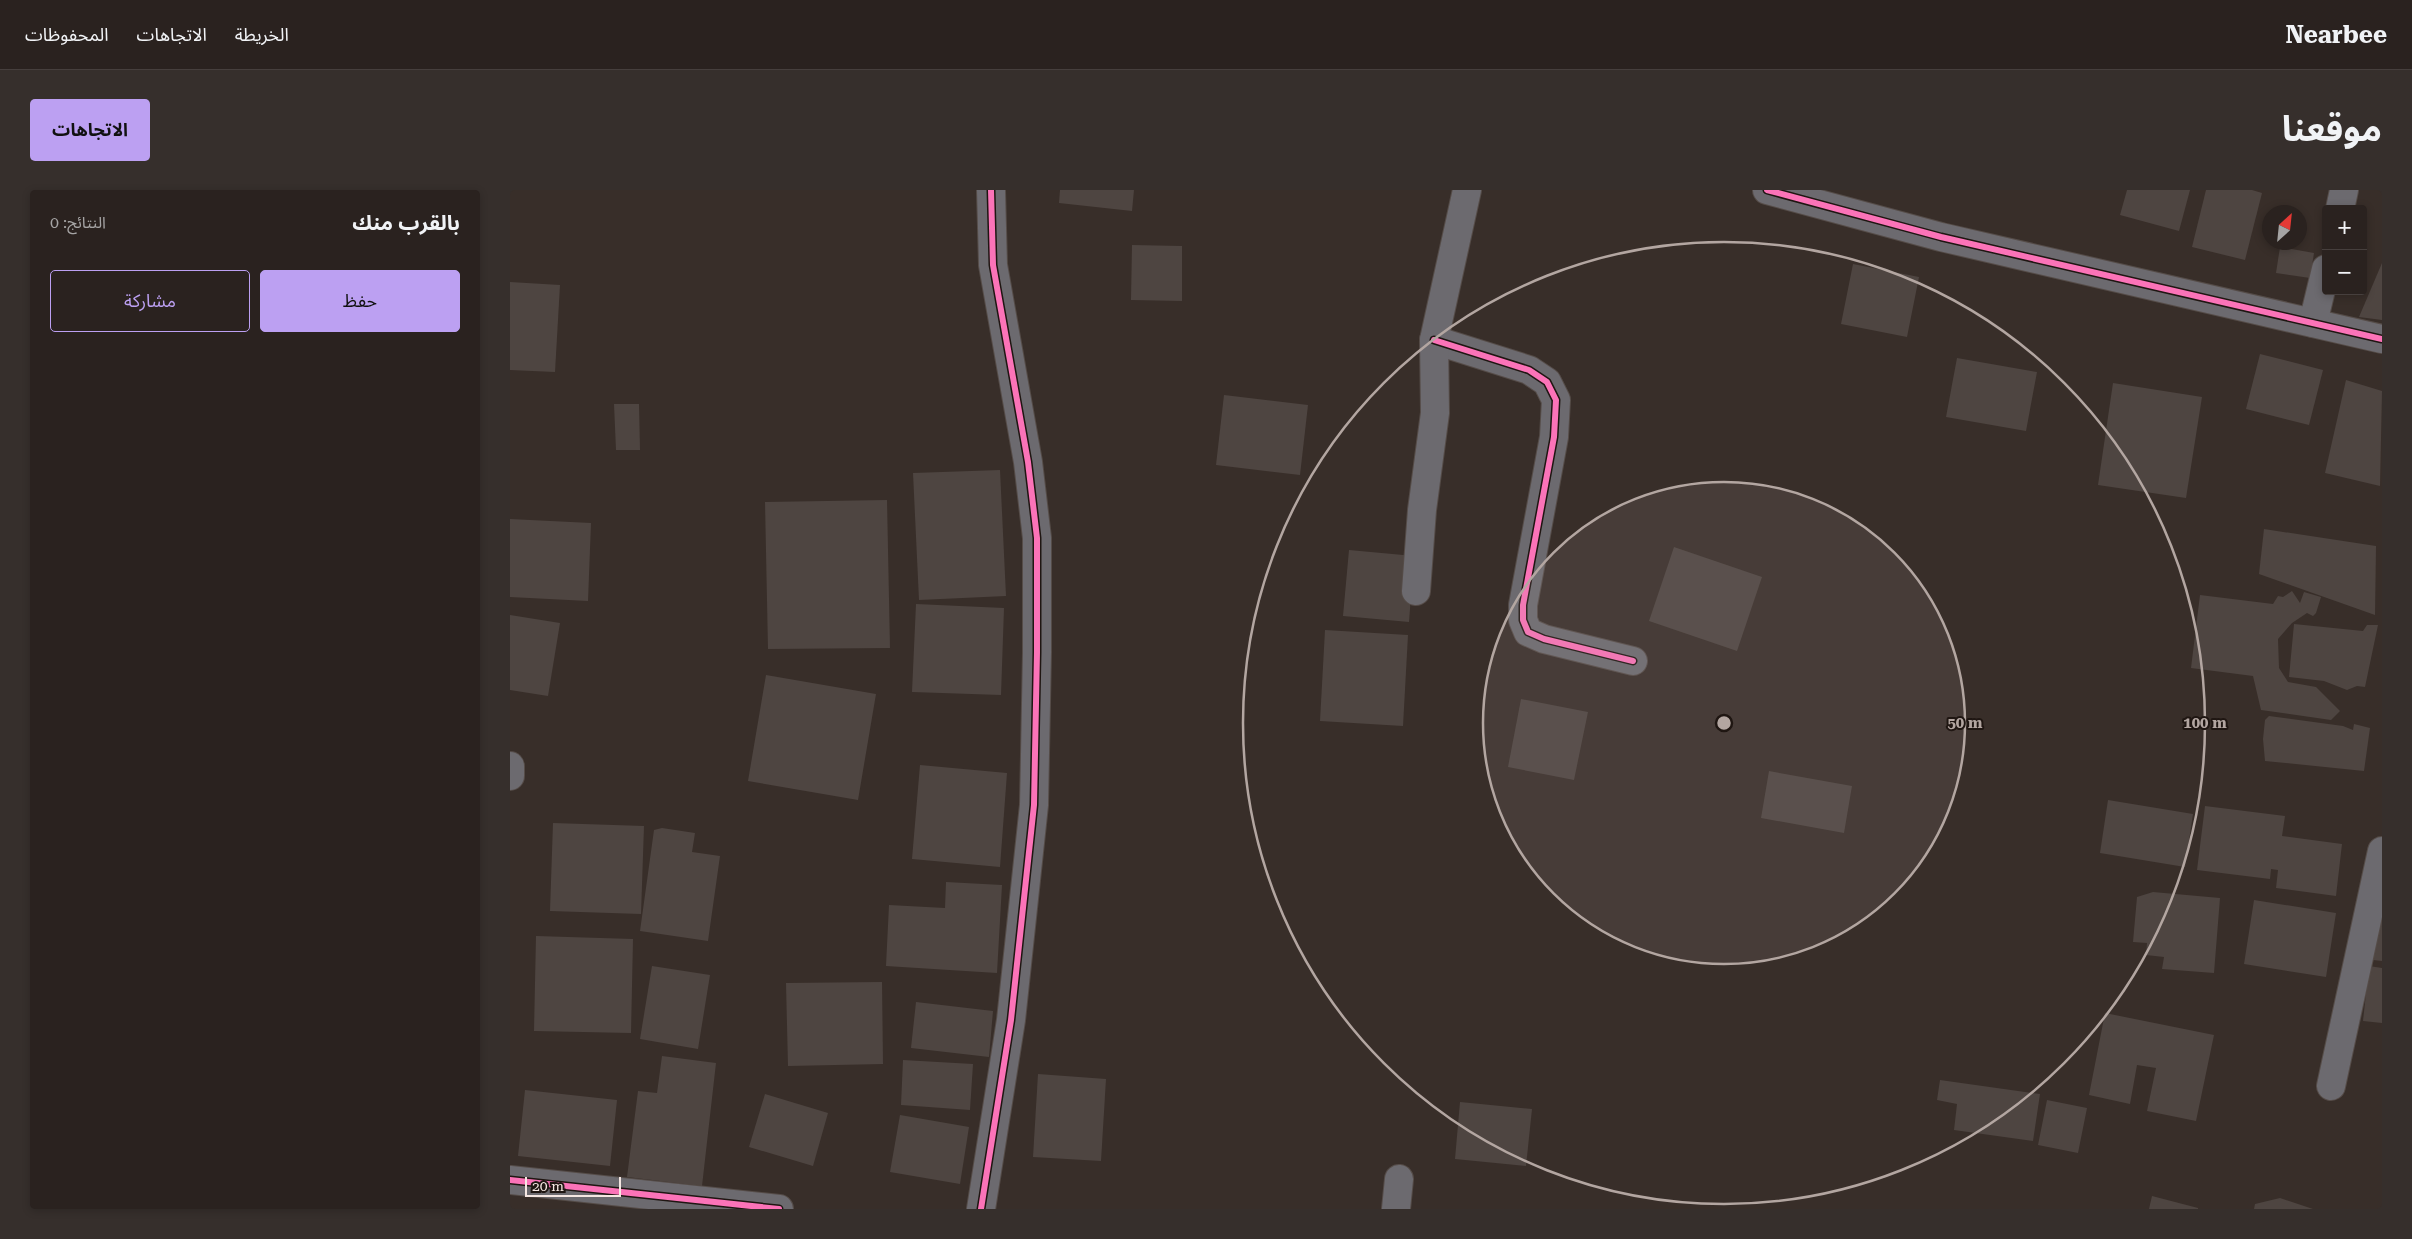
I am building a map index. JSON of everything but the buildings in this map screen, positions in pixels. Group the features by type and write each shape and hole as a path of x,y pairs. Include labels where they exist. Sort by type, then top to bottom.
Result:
{"street":[{"path":"981,1209 1011,1020 1034,805 1037,652 1037,538 1028,462 993,265 992,190"},
{"path":"1416,591 1422,510 1435,413 1434,340 1467,190"},
{"path":"1767,190 1941,237 2382,339"},
{"path":"2341,205 2344,190"},
{"path":"2313,323 2322,285"},
{"path":"1434,340 1529,370 1547,382 1556,400 1554,437 1524,606 1523,620 1528,632 1544,639 1633,661"},
{"path":"510,766 510,776"},
{"path":"2331,1086 2382,851"},
{"path":"1396,1209 1399,1179"},
{"path":"510,1180 779,1209"}],"cycle path":[{"path":"981,1209 1011,1020 1034,805 1037,652 1037,538 1028,462 993,265 991,190"},
{"path":"1767,190 1941,237 2382,339"},
{"path":"1434,340 1529,370 1547,382 1556,400 1554,437 1523,605 1523,620 1528,632 1544,639 1633,661"},
{"path":"510,1180 779,1209"}]}
